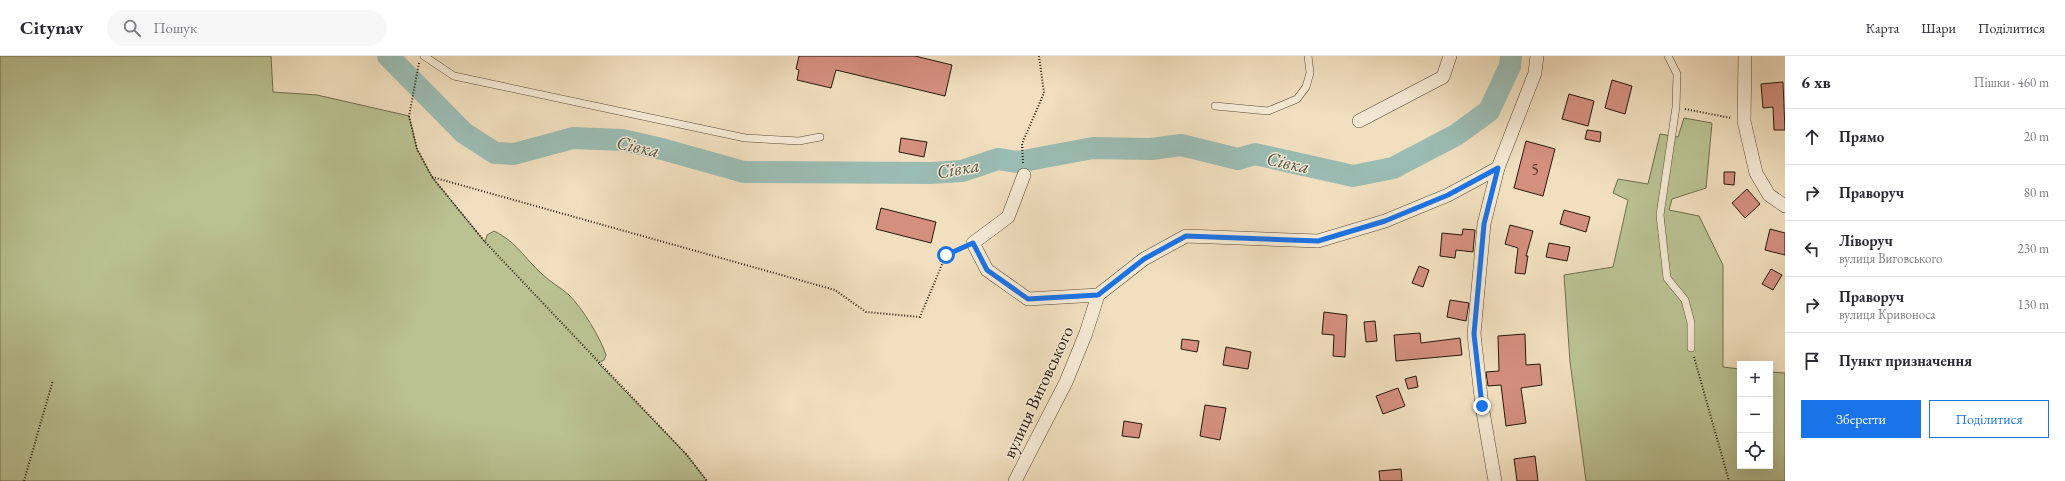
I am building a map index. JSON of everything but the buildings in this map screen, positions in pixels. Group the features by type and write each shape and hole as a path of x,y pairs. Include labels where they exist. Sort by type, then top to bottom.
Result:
{"street":[{"path":"1359,121 1443,77 1450,56"},
{"path":"1495,481 1482,406 1474,334 1484,224 1498,168 1534,74 1537,56"},
{"path":"1745,56 1744,121 1756,173 1769,195 1785,206"},
{"path":"1024,174 1008,217 973,243 987,270 1028,299 1098,295 1144,259 1186,236 1318,241 1385,221 1420,207 1448,195 1498,168"},
{"name":"вулиця Виговського","path":"1015,481 1066,382 1086,333 1098,295"}],"lane":[{"path":"424,56 454,76 745,138 799,141 820,137"},
{"path":"1215,106 1268,111 1297,99 1306,87 1310,73 1308,56"},
{"path":"1668,56 1677,74 1676,107 1660,215 1668,278 1685,300 1691,323 1691,348"}],"path":[{"path":"419,56 415,91 409,116 417,149 432,177 485,242 598,363 686,454 707,481"},
{"path":"1024,174 1022,144 1044,93 1039,56"},
{"path":"1676,107 1744,121"},
{"path":"432,177 835,290 866,312 920,317 946,255 973,243"},
{"path":"1691,348 1729,481"},
{"path":"24,481 53,380"}],"green space":[{"path":"0,56 271,56 273,92 317,95 409,116 417,149 432,177 485,242 487,235 494,231 502,236 515,246 545,277 569,295 585,315 606,355 604,360 598,363 686,454 707,481 0,481"},
{"path":"1684,118 1712,123 1706,188 1672,199 1669,210 1699,216 1723,265 1723,367 1737,369 1737,469 1773,469 1773,372 1785,373 1785,481 1586,481 1570,362 1564,275 1613,267 1628,200 1613,193 1618,179 1648,184 1660,134 1678,137"}],"waterway":[{"name":"Сівка","path":"388,56 464,133 495,153 514,154 573,138 622,140 662,149 744,172 931,173 962,171 998,159 1018,162 1093,148 1151,149 1181,145 1238,159 1255,154 1353,176 1393,168 1456,135 1489,111 1510,66 1511,56"}],"route":[{"path":"946,255 973,243 987,270 1028,299 1098,295 1144,259 1186,236 1318,241 1385,221 1448,195 1498,168 1484,224 1474,334 1482,406"}]}
